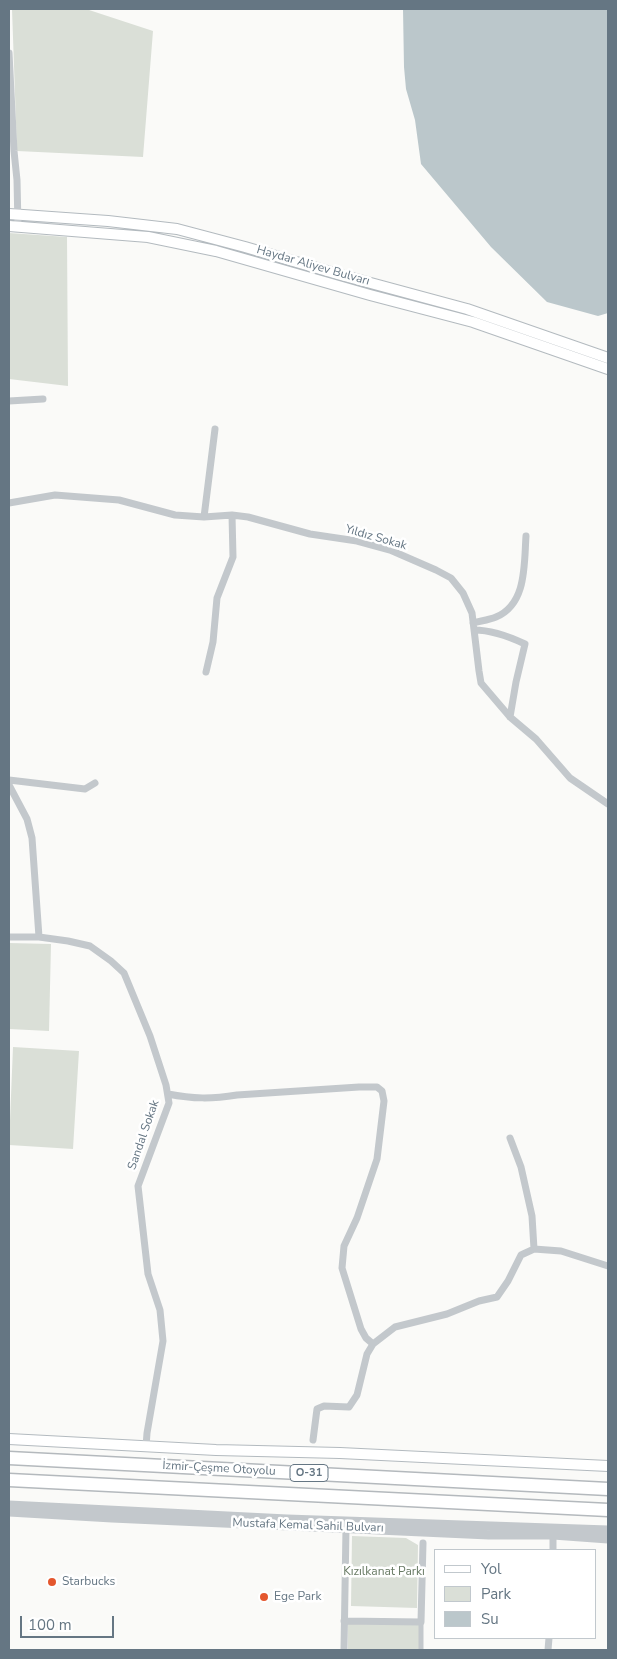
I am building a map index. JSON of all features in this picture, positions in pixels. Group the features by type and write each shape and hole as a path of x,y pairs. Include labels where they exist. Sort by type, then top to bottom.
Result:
{"highway":[{"name":"İzmir-Çeşme Otoyolu","path":"9,1458 608,1489"},
{"name":"İzmir-Çeşme Otoyolu","path":"9,1480 608,1510"}],"main road":[{"name":"Haydar Aliyev Bulvarı","path":"13,214 177,229 467,309 608,358"},
{"name":"Haydar Aliyev Bulvarı","path":"13,226 148,237 216,251 473,322 608,369"},
{"path":"9,1439 146,1447 340,1453 608,1466"}],"street":[{"path":"9,53 17,180 13,226"},
{"path":"9,401 43,399"},
{"path":"204,517 216,429"},
{"name":"Yıldız Sokak","path":"9,503 55,495 119,500 175,515 248,517 310,534 357,541 390,550 436,570 450,578 463,593 472,613 482,683 510,717 536,738 570,778 608,804"},
{"path":"206,672 213,642 217,598 232,557 232,516"},
{"path":"473,626 497,617 512,605 523,582 526,536"},
{"path":"473,626 513,638 525,644 510,717"},
{"path":"9,780 85,789 95,783"},
{"path":"9,786 27,819 32,838 39,937"},
{"name":"Sandal Sokak","path":"9,937 39,937 90,946 111,961 124,974 156,1051 168,1094 169,1103 138,1186 148,1274 160,1310 163,1341 146,1447"},
{"path":"168,1094 192,1099 359,1087 377,1087 382,1091 384,1101 377,1159 357,1218 344,1246 342,1268 361,1329 372,1344"},
{"path":"510,1138 521,1167 532,1216 534,1249"},
{"path":"313,1440 317,1409 324,1406 349,1407 357,1395 367,1354 372,1344 396,1327 447,1314 479,1301 497,1297 508,1281 521,1255 534,1249 561,1251 608,1266"},
{"name":"Mustafa Kemal Sahil Bulvarı","path":"9,1505 287,1519 608,1530"},
{"name":"Mustafa Kemal Sahil Bulvarı","path":"9,1512 490,1535 553,1535 608,1539"},
{"path":"344,1650 346,1528"},
{"path":"553,1535 553,1549"},
{"path":"421,1650 423,1542"},
{"path":"344,1621 421,1622"}],"green space":[{"path":"12,9 86,9 153,31 143,157 17,151"},
{"path":"9,233 67,237 68,386 9,379"},
{"path":"9,943 51,944 49,1031 9,1029"},
{"path":"13,1047 79,1051 73,1149 9,1145"},
{"name":"Kızılkanat Parkı","path":"352,1536 406,1538 418,1545 417,1608 351,1606"},
{"path":"348,1622 419,1624 419,1650 348,1650"}],"water":[{"path":"403,9 608,9 608,313 598,316 547,302 491,247 421,164 415,120 406,89"}],"place":[{"name":"Starbucks","path":"52,1582"},
{"name":"Ege Park","path":"264,1597"}]}
